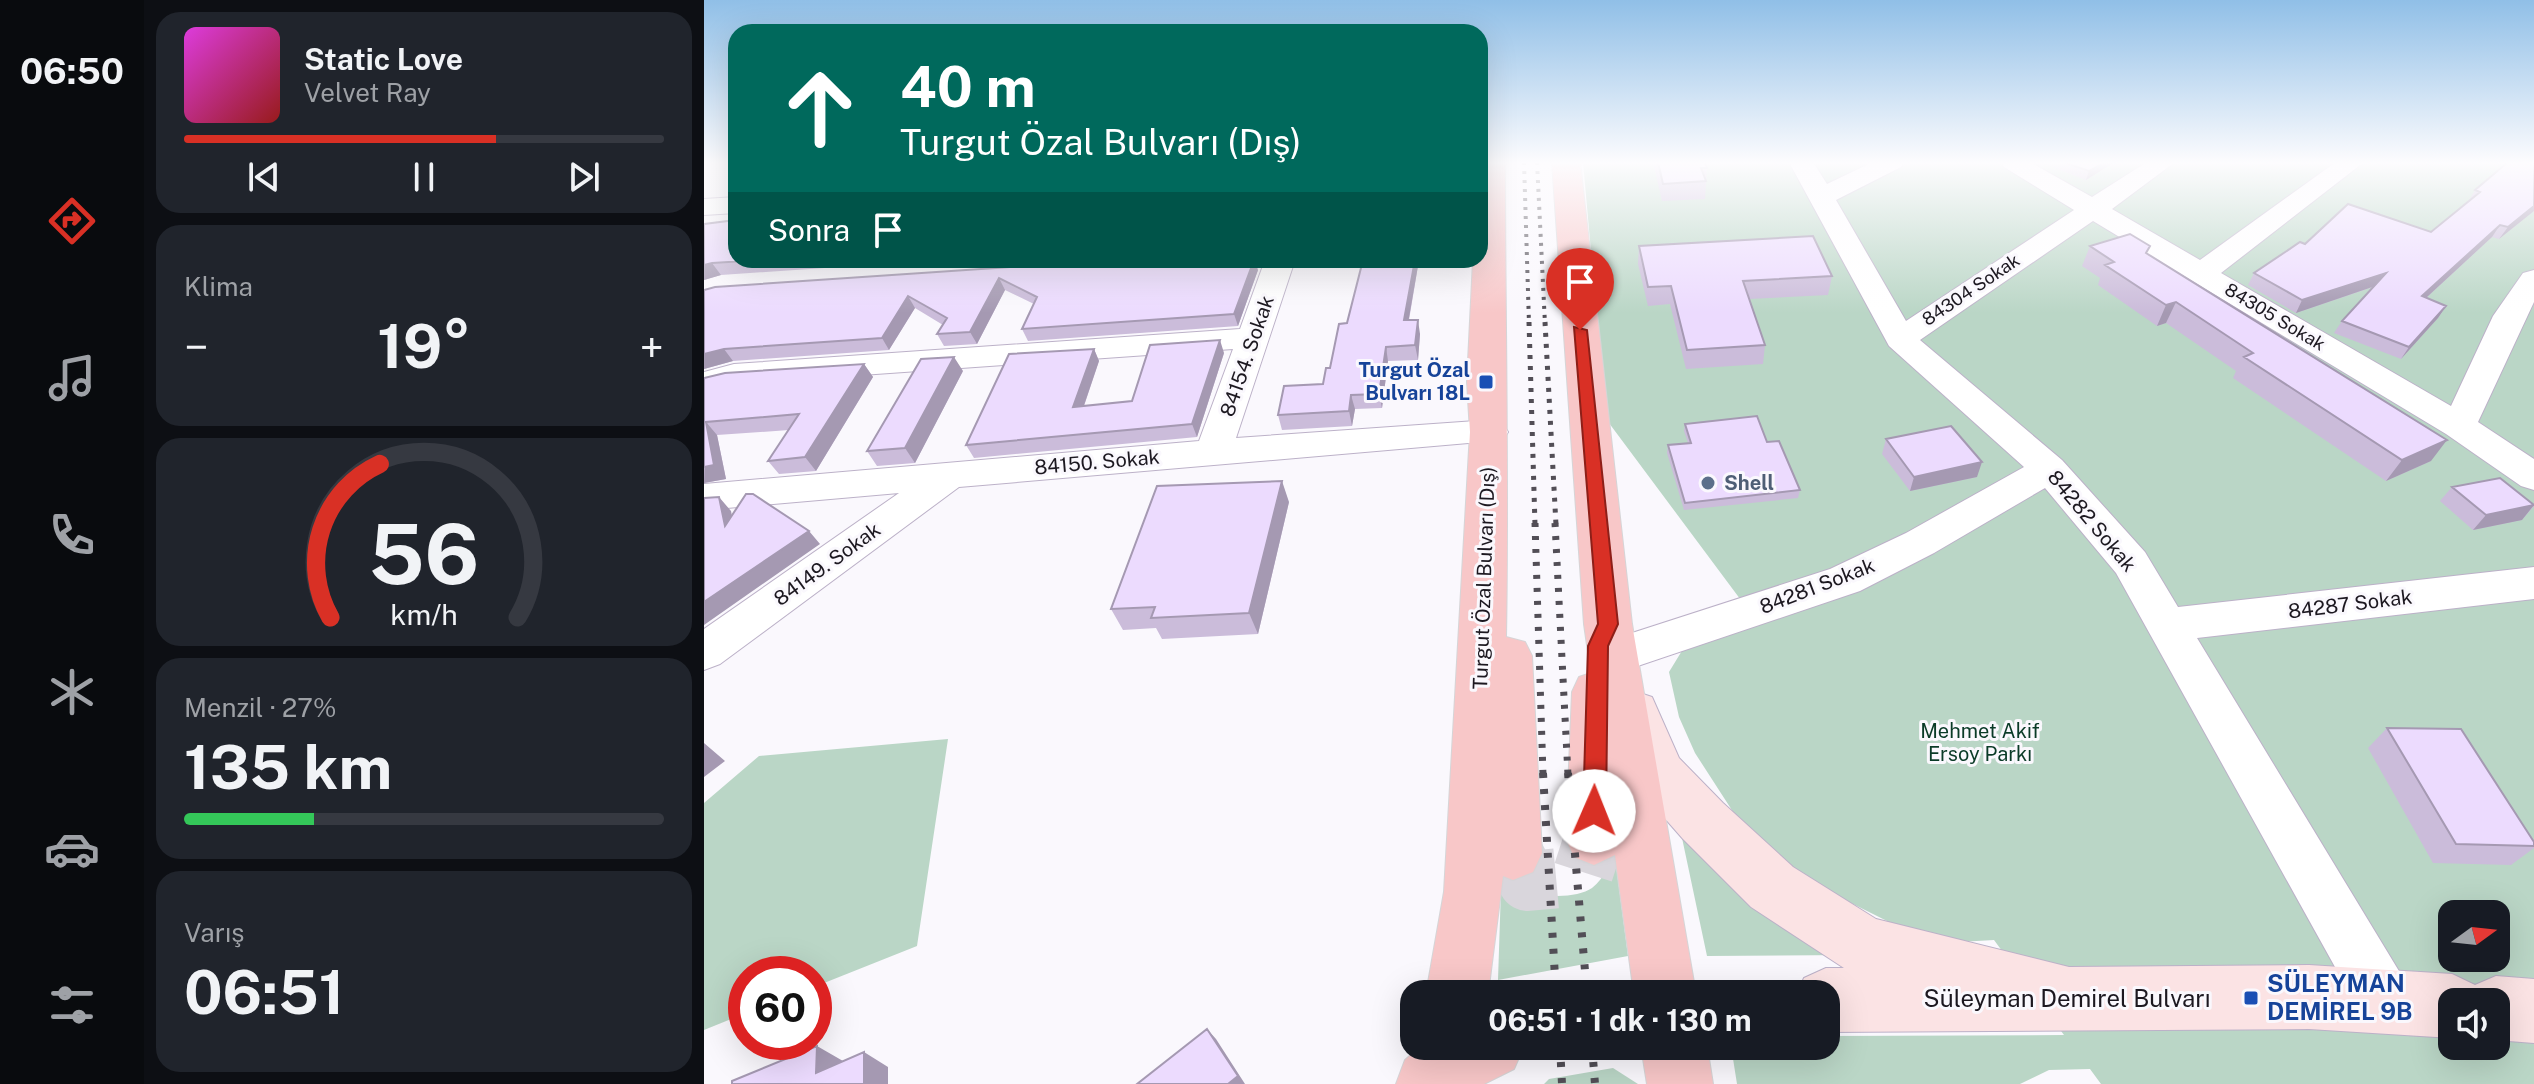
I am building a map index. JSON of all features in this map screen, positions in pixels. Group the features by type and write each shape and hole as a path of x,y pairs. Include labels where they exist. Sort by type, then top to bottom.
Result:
{"main road":[{"path":"1571,213 1612,640 1663,980"},
{"name":"Turgut Özal Bulvarı (Dış)","path":"1459,980 1473,892 1490,432 1486,382 1487,268"},
{"path":"1486,520 1507,590 1513,853"},
{"path":"1594,839 1598,646 1612,640"},
{"path":"1612,640 1628,697 1659,773 1703,821 1772,887 1864,946 2075,1000"},
{"name":"Süleyman Demirel Bulvarı","path":"1840,1000 2309,997 2438,1005"},
{"path":"2510,1009 2534,1011"},
{"path":"1676,1060 1680,1084"}],"street":[{"name":"84282 Sokak","path":"1828,213 1900,339 2049,469 2131,563 2385,1001"},
{"name":"84304 Sokak","path":"1900,339 2085,213"},
{"name":"84305 Sokak","path":"2102,213 2459,426 2534,477"},
{"path":"2202,273 2284,213"},
{"name":"84154. Sokak","path":"1213,452 1277,268"},
{"path":"2459,426 2509,316 2534,279"},
{"path":"704,382 734,374 1253,338"},
{"name":"84150. Sokak","path":"704,497 1213,452 1490,432"},
{"name":"84281 Sokak","path":"1612,640 1845,580 1920,543 2049,469"},
{"name":"84149. Sokak","path":"704,652 950,475"},
{"name":"84287 Sokak","path":"2166,625 2534,583"}],"green space":[{"name":"Mehmet Akif Ersoy Parkı","path":"1588,213 2534,213 2534,1084 2101,1084 2090,1069 2049,1070 2020,1084 1737,1084 1733,1060 1840,1060 1840,1036 2064,1035 1994,940 1959,942 1893,924 1817,886 1748,835 1695,753 1679,717 1669,672 1691,636 1755,619 1606,419"},
{"path":"948,739 917,946 832,980 832,956 728,956 728,1020 704,1030 704,803 759,756"},
{"path":"1678,819 1852,955 1707,956"},
{"path":"1614,850 1628,956 1498,980 1502,858 1520,885 1526,890 1545,895 1566,896 1585,892 1600,880"},
{"path":"1613,1068 1638,1084 1544,1084 1549,1079"}],"building":[{"path":"2339,213 2373,213 2431,232 2455,213 2526,213 2508,227 2500,225 2422,296 2446,306 2409,347 2342,321 2386,273 2302,300 2254,273 2300,242 2305,244"},
{"path":"728,221 728,262 704,265 704,224"},
{"path":"2130,234 2150,246 2146,253 2447,440 2402,460 2244,357 2253,353 2176,302 2166,305 2105,265 2114,262 2090,246"},
{"path":"1813,236 1832,276 1743,281 1765,345 1687,350 1671,286 1648,287 1639,246"},
{"path":"995,268 1251,268 1234,314 1022,329 1037,297 999,278 970,332 937,334 947,318 908,296 882,338 724,349 704,354 704,290"},
{"path":"1361,268 1414,268 1404,320 1418,320 1415,345 1386,347 1379,394 1351,395 1349,411 1278,415 1284,386 1323,384 1326,368 1330,368 1339,324 1347,323"},
{"path":"1220,340 1192,424 966,445 1009,354 1094,349 1073,407 1132,401 1150,345"},
{"path":"954,357 905,448 867,451 921,359"},
{"path":"864,364 805,457 768,461 799,414 706,422 714,465 704,467 704,378 725,373"},
{"path":"1757,416 1767,442 1779,441 1800,490 1685,503 1668,445 1691,443 1685,424"},
{"path":"1951,426 1982,462 1914,477 1886,439"},
{"path":"2500,478 2534,505 2486,515 2452,487"},
{"path":"1282,481 1249,613 1151,618 1155,607 1111,609 1157,486"},
{"path":"746,494 753,494 809,531 704,602 704,498 719,497 725,526"},
{"path":"2387,728 2461,729 2534,846 2456,844"},
{"path":"1207,1029 1238,1076 1228,1084 1137,1084"},
{"path":"864,1052 864,1084 732,1084 732,1081 783,1060 816,1060 816,1073"}],"tunnel":[{"path":"1513,853 1528,881 1582,876 1594,839"}],"railway":[{"path":"1526,213 1529,324"},
{"path":"1539,213 1545,324"},
{"path":"1529,322 1535,525"},
{"path":"1545,322 1556,525"},
{"path":"1535,523 1543,775"},
{"path":"1555,523 1568,775"},
{"path":"1543,773 1555,980"},
{"path":"1568,773 1586,980"},
{"path":"1561,1060 1562,1084"},
{"path":"1593,1060 1595,1084"}],"place":[{"name":"Turgut Özal Bulvarı 18L","path":"1486,382"},
{"name":"Shell","path":"1708,483"},
{"name":"SÜLEYMAN DEMİREL 9B","path":"2251,998"}],"route":[{"path":"1580,330 1608,624 1598,646 1594,811"}]}
